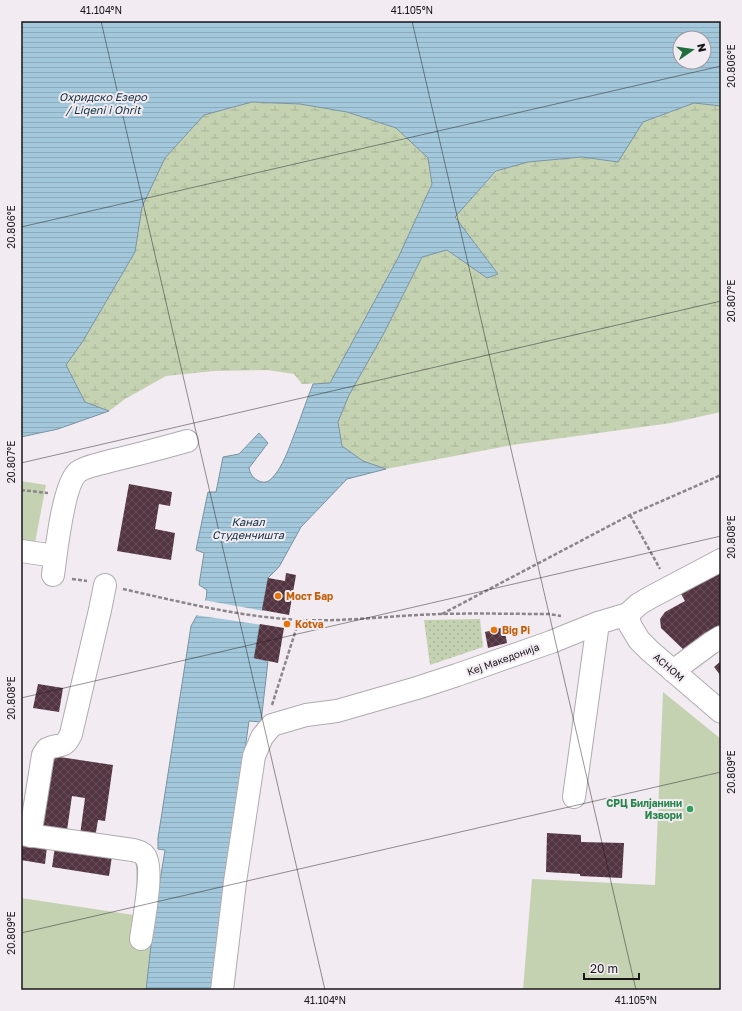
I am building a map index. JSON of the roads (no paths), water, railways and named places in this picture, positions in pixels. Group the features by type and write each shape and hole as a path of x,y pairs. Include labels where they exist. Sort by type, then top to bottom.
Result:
{"street":[{"path":"21,551 54,566 66,497 71,482 78,472 93,465 110,462 187,441"},
{"name":"Кеј Македонија","path":"222,990 235,882 254,756 272,716 337,711 417,688 486,665 598,623 628,614 639,604 721,560"},
{"path":"105,585 71,734 64,744 46,749 43,755 25,835 133,850 144,854 147,860 149,877 141,939"},
{"name":"АСНОМ","path":"628,614 630,625 639,640 721,712"},
{"path":"574,797 598,623"},
{"path":"673,671 721,637"}],"water":[{"name":"Охридско Езеро / Liqeni i Ohrit","path":"21,21 721,21 721,106 694,103 643,122 618,162 582,157 528,162 496,171 455,217 498,274 487,278 447,250 422,257 383,335 349,395 338,422 342,446 363,461 386,469 347,479 301,527 279,567 268,578 254,658 268,661 261,722 249,721 227,878 214,990 146,990 154,918 165,850 158,849 158,838 191,626 206,599 207,590 199,585 204,553 196,550 208,492 216,492 223,457 239,454 259,433 268,443 249,468 255,479 266,482 271,479 283,463 313,384 330,383 398,258 432,184 428,158 396,128 347,112 300,104 252,102 204,115 165,158 142,207 135,252 83,341 66,365 85,402 109,411 58,429 21,437"}],"place":[{"name":"Мост Бар","path":"278,596"},
{"name":"Kotva","path":"287,624"},
{"name":"Big Pi","path":"494,630"},
{"name":"СРЦ Билјанини Извори","path":"690,809"}],"water label":[{"name":"Канал Студенчишта","path":"248,528"}]}
